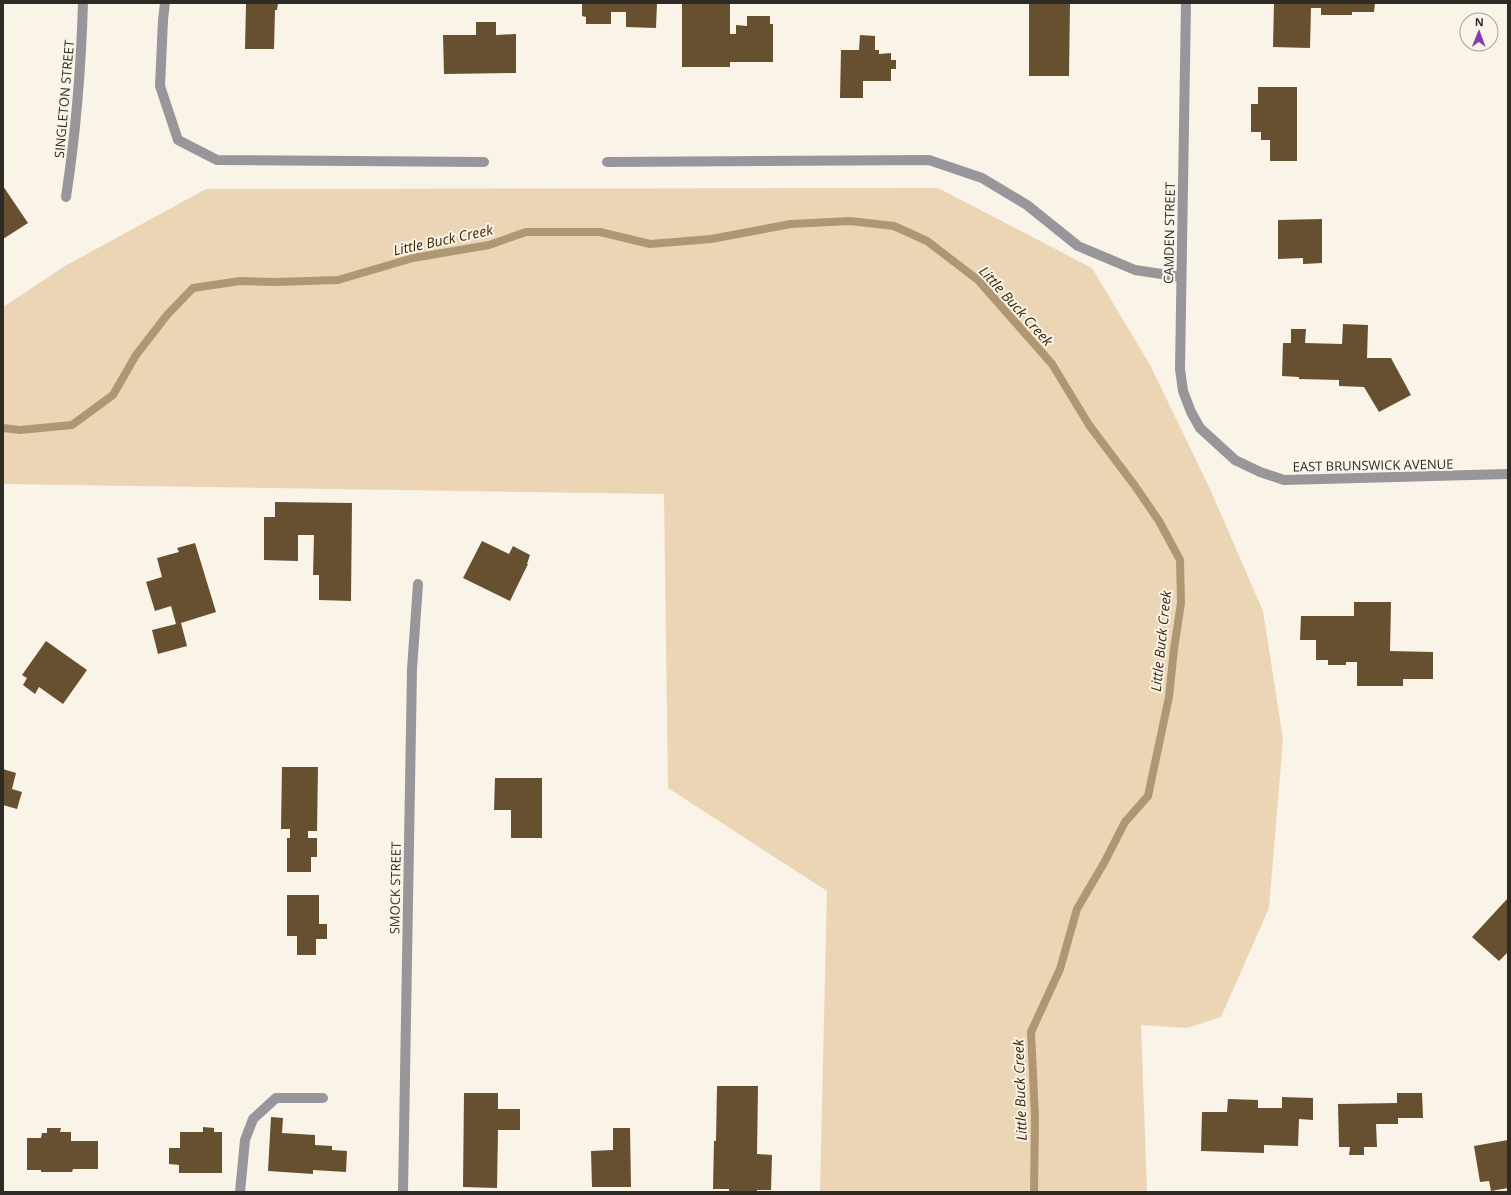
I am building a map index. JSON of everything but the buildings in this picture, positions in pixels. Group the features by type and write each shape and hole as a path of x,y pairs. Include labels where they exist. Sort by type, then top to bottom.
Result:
{"street":[{"name":"SINGLETON STREET","path":"66,197 78,104 82,49 83,3"},
{"path":"165,3 160,79 162,93 178,140 217,160 484,162"},
{"name":"CAMDEN STREET","path":"1186,3 1180,369 1183,391 1191,412 1200,428 1222,449"},
{"path":"607,162 929,160 982,178 1027,205 1078,246 1135,270 1181,277"},
{"name":"EAST BRUNSWICK AVENUE","path":"1222,449 1235,460 1260,472 1284,480 1508,474"},
{"name":"SMOCK STREET","path":"404,1192 412,677 418,584"},
{"path":"240,1192 245,1140 253,1119 276,1098 323,1098"}],"shaded area":[{"path":"938,188 1092,268 1150,365 1210,489 1263,611 1283,739 1269,908 1221,1017 1187,1028 1141,1025 1147,1192 820,1192 827,891 668,788 664,494 3,484 3,307 65,266 206,189"}],"waterway":[{"name":"Little Buck Creek","path":"3,428 20,430 72,425 113,395 136,355 167,315 193,288 240,281 276,282 338,280 413,258 489,245 526,232 600,232 650,244 711,239 791,224 850,221 894,226 927,241 978,280 1052,364 1089,425 1135,486 1159,521 1180,560 1181,603 1169,697 1148,796 1125,822 1104,863 1077,909 1060,969 1031,1032 1035,1117 1034,1192"}]}
